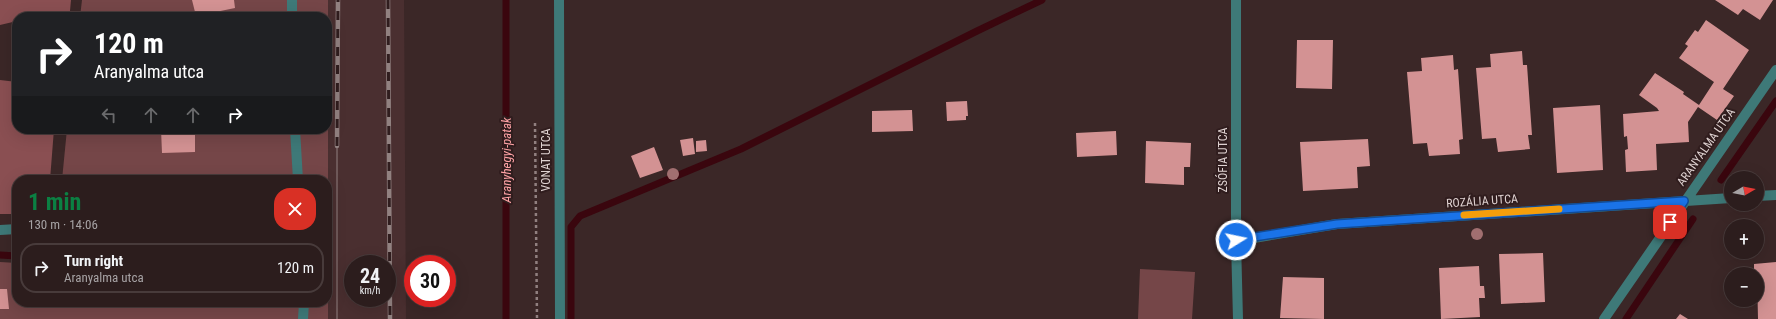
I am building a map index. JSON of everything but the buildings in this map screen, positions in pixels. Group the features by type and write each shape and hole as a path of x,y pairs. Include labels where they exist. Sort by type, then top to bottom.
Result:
{"street":[{"path":"292,0 292,12"},
{"name":"VONAT UTCA","path":"559,0 560,319"},
{"name":"ZSÓFIA UTCA","path":"1236,0 1236,240 1238,319"},
{"name":"ARANYALMA UTCA","path":"1604,319 1684,201 1776,70"},
{"path":"295,134 298,175"},
{"path":"1764,196 1776,195"},
{"name":"ROZÁLIA UTCA","path":"1236,240 1337,224 1724,198"},
{"path":"0,230 12,229"},
{"path":"303,319 304,307"}],"path":[{"path":"536,123 537,319"}],"shaded area":[{"path":"0,0 71,0 70,11 12,12 12,22 0,25"},
{"path":"82,0 328,0 328,12 81,12"},
{"path":"328,0 404,0 406,255 404,255 404,307 406,307 406,319 328,319 328,307 332,307 332,175 328,175 328,134 332,134 332,12 328,12"},
{"path":"0,80 12,81 12,134 54,134 50,175 12,175 12,214 0,214"},
{"path":"67,134 328,134 328,175 62,175"},
{"path":"0,262 12,263 12,307 328,307 328,319 0,319"},
{"path":"1140,269 1195,272 1192,319 1138,319"}],"waterway":[{"name":"Aranyhegyi-patak","path":"506,0 506,319"},
{"path":"571,319 571,227 580,216 741,149 1042,0"},
{"path":"1721,180 1776,101"},
{"path":"1626,319 1693,219"},
{"path":"0,255 12,256"}],"tram line":[{"path":"337,146 337,319"}],"railway":[{"path":"337,146 338,0"},
{"path":"388,0 390,319"}],"slow traffic":[{"path":"1464,215 1559,209"}],"route":[{"path":"1236,240 1337,224 1684,201 1670,222"}]}
